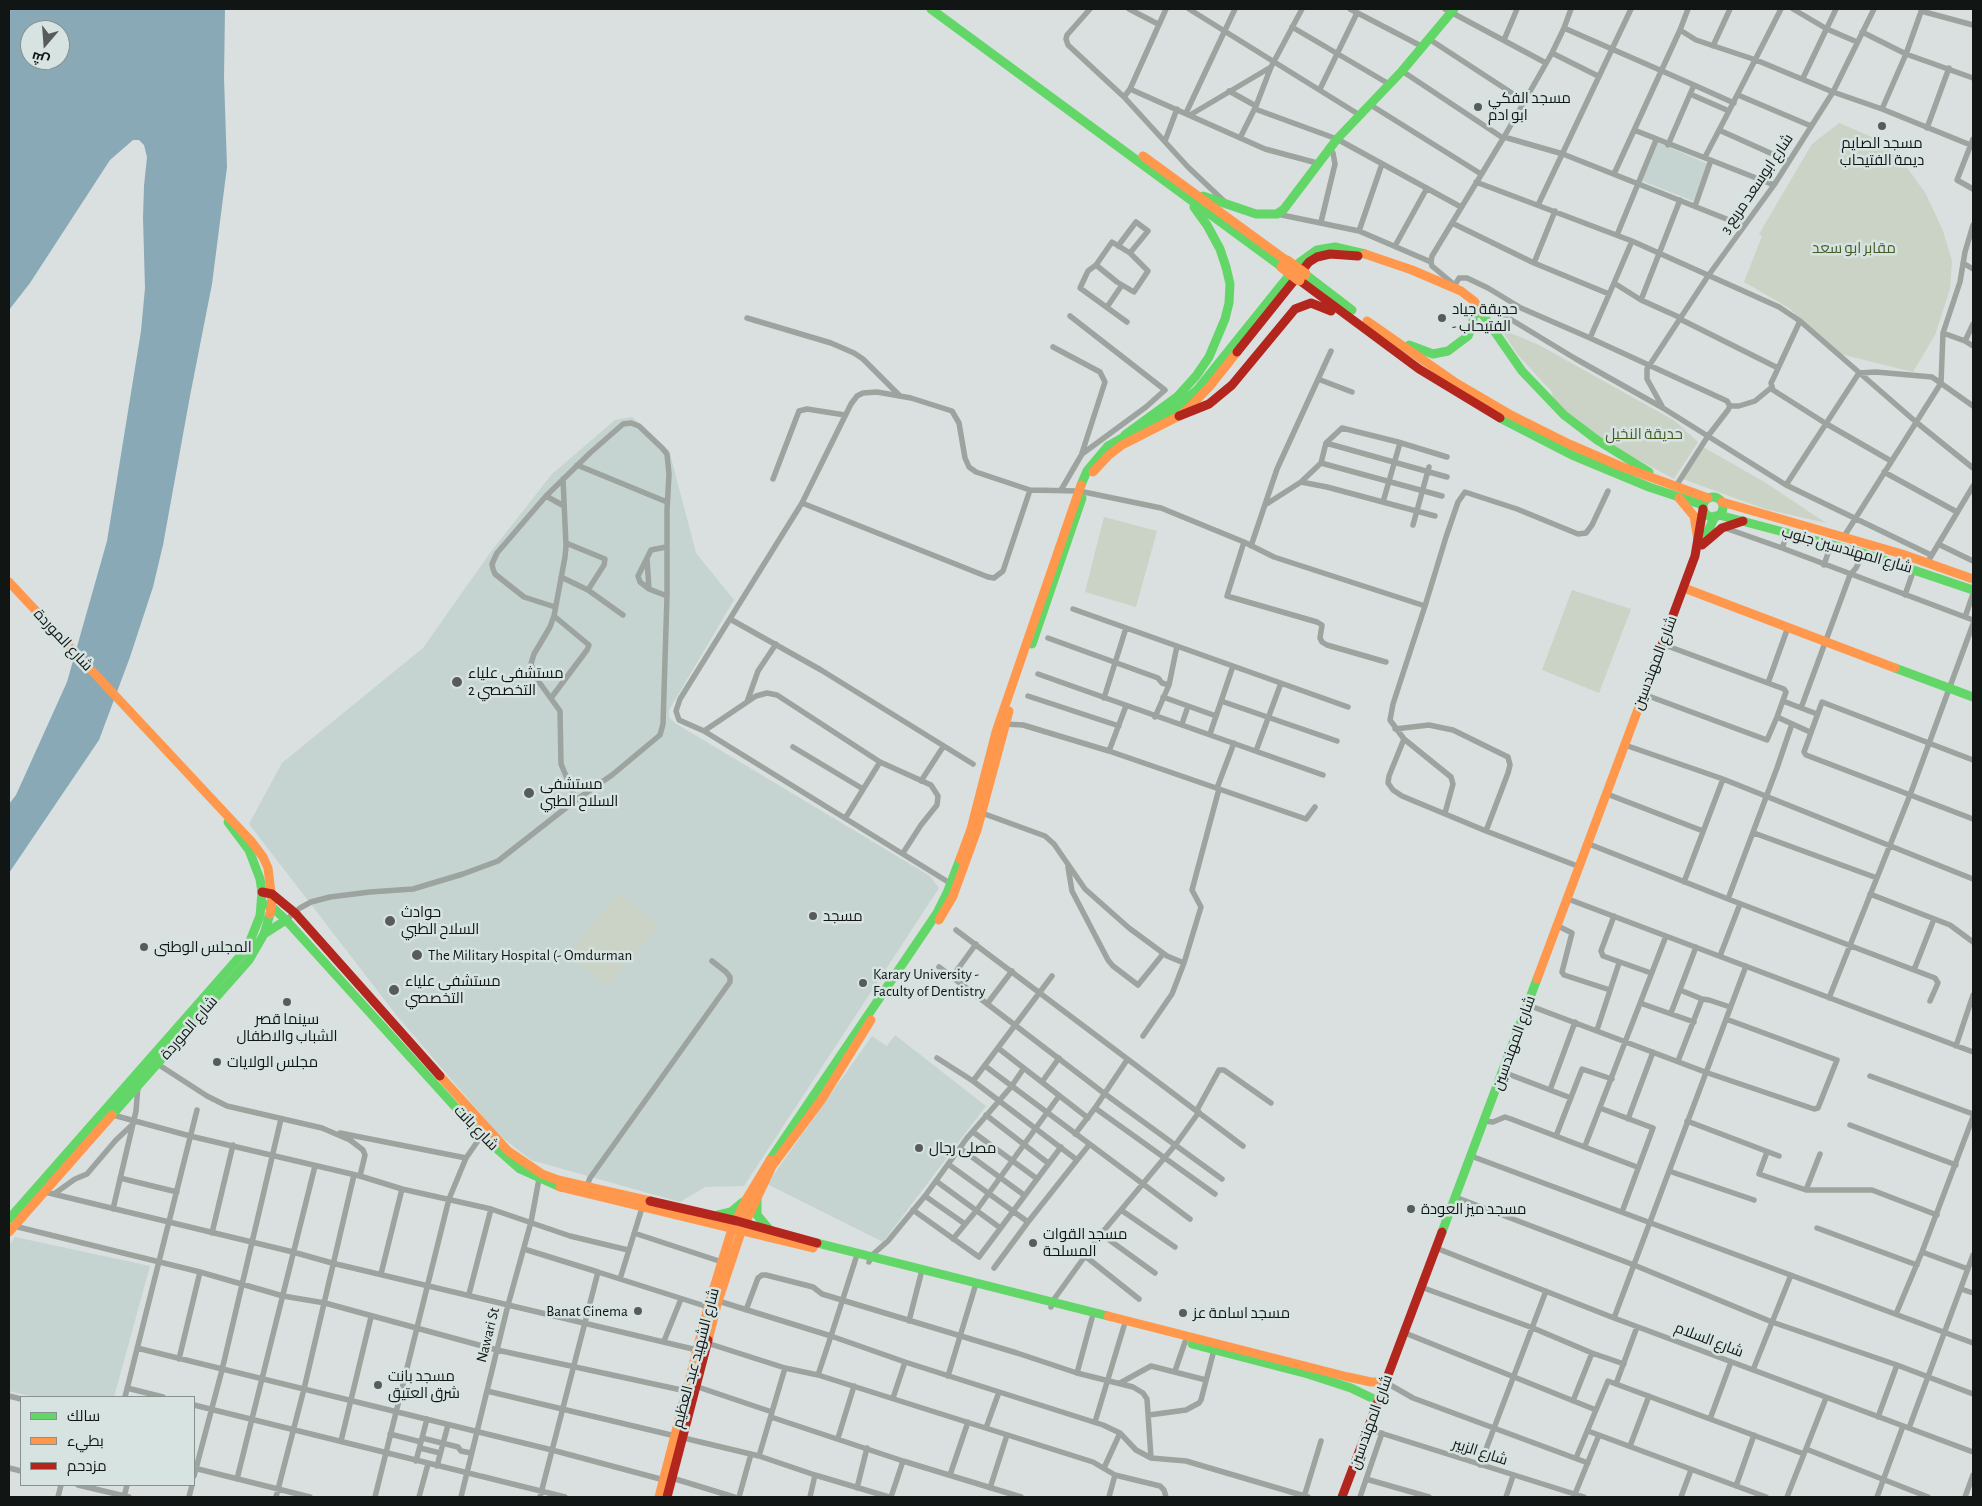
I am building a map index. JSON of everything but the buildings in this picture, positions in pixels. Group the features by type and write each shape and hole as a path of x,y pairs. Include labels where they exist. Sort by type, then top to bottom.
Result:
{"main road":[{"path":"931,9 1285,264 1368,331 1454,391 1528,433 1616,474 1673,489"},
{"path":"739,1226 747,1198 788,1131 867,1021 954,885 982,813 1005,724 1087,470 1108,446 1177,397 1196,376 1209,356 1225,319 1229,303 1230,284 1220,250 1191,196 1127,144 945,9"},
{"path":"1191,196 1256,214 1277,214 1289,203 1328,148 1358,114 1402,71 1426,43 1450,10"},
{"path":"1125,435 1151,423 1176,408 1198,390 1298,263 1317,250 1335,247 1355,250 1458,288 1522,371 1564,415 1597,440 1673,489 1694,516 1700,543"},
{"path":"1178,416 1210,386 1299,273 1309,262 1317,257 1330,254 1351,255 1402,272 1463,299 1477,311"},
{"path":"1302,277 1456,383 1509,414 1594,455 1705,504 1708,515 1717,516"},
{"path":"954,885 976,813 996,732 1081,491 1095,469 1122,445 1178,416 1209,404 1232,385 1295,309 1311,303 1318,305 1368,331"},
{"path":"1385,334 1426,353 1443,352 1454,348 1468,336 1477,311"},
{"path":"1714,497 1722,502 1723,507 1700,543 1705,504 1714,497"},
{"name":"شارع المهندسين جنوب","path":"1722,502 1843,538 1901,559 1914,569 1973,592"},
{"name":"شارع المهندسين جنوب","path":"1717,516 1788,532 1863,553 1901,559 1930,559 1973,579"},
{"path":"1700,543 1722,528 1744,521"},
{"name":"شارع المهندسين","path":"1342,1497 1589,844 1700,543"},
{"path":"9,574 132,713"},
{"name":"شارع الموردة","path":"9,582 132,713 152,728 158,742 215,803 249,850 267,899 264,934 249,960 134,1084 10,1226"},
{"path":"1684,588 1973,697"},
{"path":"9,590 132,713"},
{"name":"شارع الموردة","path":"154,1062 242,954 255,931 267,899"},
{"name":"شارع بانت","path":"267,899 291,916 508,1151 542,1174 585,1190 642,1208 739,1226"},
{"path":"264,934 291,916"},
{"name":"شارع بانت","path":"291,916 482,1135 520,1169 556,1186 711,1215 739,1226"},
{"path":"739,1226 772,1166 822,1098 867,1021"},
{"name":"شارع الموردة","path":"10,1226 49,1193 113,1115 134,1084"},
{"path":"759,1192 756,1206 757,1215 769,1233"},
{"path":"711,1215 731,1212 747,1198"},
{"path":"739,1226 824,1245 975,1288 1051,1304 1092,1318 1184,1342 1197,1342 1214,1350 1364,1381 1385,1382"},
{"name":"شارع الشهيد عبد العظيم","path":"712,1302 734,1252 739,1226"},
{"name":"شارع الشهيد عبد العظيم","path":"667,1497 668,1479 722,1262 739,1226"},
{"path":"734,1252 747,1237 769,1233 856,1258 870,1259 1051,1304 1277,1363 1351,1388 1378,1400"},
{"name":"شارع الشهيد عبد العظيم","path":"659,1497 668,1479"}],"street":[{"path":"1090,9 1069,32 1066,38 1068,45 1124,96 1188,167 1230,206"},
{"path":"1128,9 1158,24"},
{"path":"1124,96 1130,89 1166,9"},
{"path":"1189,9 1272,65 1320,90 1358,114"},
{"path":"1188,114 1235,9"},
{"path":"1240,138 1256,108 1272,65 1302,9"},
{"path":"1350,9 1426,43 1524,101"},
{"path":"1504,40 1518,9"},
{"path":"1458,288 1434,268 1431,262 1432,256 1504,138 1552,53 1571,9"},
{"path":"1538,205 1631,9"},
{"path":"1614,174 1662,71 1688,9"},
{"path":"1713,46 1730,9"},
{"path":"1705,157 1781,9"},
{"path":"1793,9 1827,29 1857,42"},
{"path":"1803,78 1836,9"},
{"name":"شارع ابوسعد مربع 3","path":"1649,366 1708,276 1774,185 1833,92 1874,9"},
{"path":"1450,10 1546,63"},
{"path":"1882,108 1906,54 1922,10 1973,25"},
{"path":"1320,90 1357,13"},
{"path":"1292,27 1389,84"},
{"path":"1564,28 1734,103"},
{"path":"1680,30 1696,40 1756,60 1833,92 1882,108 1927,128 1972,144 1956,180 1973,189"},
{"path":"1862,32 1906,54 1973,78"},
{"path":"1552,53 1598,76"},
{"path":"1188,114 1272,65"},
{"path":"1927,128 1949,68"},
{"path":"1402,71 1504,138 1563,154 1744,226"},
{"path":"1668,145 1694,85"},
{"path":"1130,89 1275,152 1317,163"},
{"path":"1228,91 1256,108 1336,139 1461,208"},
{"path":"1690,94 1729,111"},
{"path":"1738,95 1811,126"},
{"path":"1369,104 1481,174"},
{"path":"1165,141 1177,109"},
{"path":"1634,130 1668,145 1705,157 1774,185"},
{"path":"1719,130 1788,161"},
{"path":"1617,235 1656,140"},
{"path":"1321,222 1335,164 1333,153 1328,148"},
{"path":"1695,206 1711,160"},
{"path":"1359,231 1382,164"},
{"path":"1476,182 1659,252 1779,307 1800,321 1916,422 1973,468"},
{"path":"1395,246 1427,188"},
{"path":"1641,300 1680,200"},
{"path":"1534,263 1555,211"},
{"path":"1277,214 1359,231 1431,262"},
{"path":"1118,246 1136,222 1148,231 1130,253"},
{"path":"1452,223 1534,263 1609,294"},
{"path":"1843,538 1941,383 1943,333 1960,282 1962,263 1973,225"},
{"path":"1590,338 1632,241"},
{"path":"1096,265 1134,292 1148,271 1130,253 1112,242 1096,265 1088,271 1080,288 1127,322"},
{"path":"1962,263 1973,270"},
{"path":"1458,288 1459,278 1467,278 1488,288 1520,308 1718,396 1727,401 1730,406"},
{"path":"1614,283 1641,300 1778,368"},
{"path":"1107,307 1122,285"},
{"path":"1477,311 1497,311 1550,344 1663,408 1786,486 1855,519 1930,559 1973,486"},
{"path":"1070,316 1164,390 1146,407 1082,454"},
{"path":"747,318 831,343 854,353 863,358 900,396"},
{"path":"1730,406 1739,406 1755,401 1772,387 1778,368 1800,321"},
{"path":"1965,341 1973,324"},
{"path":"1943,333 1973,346"},
{"path":"1052,347 1100,372 1105,382 1082,454 1061,490"},
{"path":"1251,546 1277,469 1330,351"},
{"path":"1649,366 1646,373 1647,379 1663,408"},
{"path":"1859,373 1876,372 1932,376 1973,406"},
{"path":"1786,486 1859,373"},
{"path":"1318,379 1352,392"},
{"path":"1772,387 1776,393 1891,461"},
{"path":"954,885 846,817 704,731 679,720 676,716 677,706 802,503 845,415 854,400 863,393 877,392 900,396 952,411 959,422 964,458 969,467 976,472 1030,490 1081,491 1161,508 1244,542 1282,560 1425,606"},
{"path":"1673,489 1730,406"},
{"path":"773,480 799,411 807,410 845,415"},
{"path":"291,916 304,905 330,897 413,889 498,861 576,800 612,775 660,735 663,729 667,596 668,462 667,454 648,433 635,424 623,424 577,464 546,496 497,553 492,564 495,574 524,597 555,607"},
{"path":"1265,505 1301,482 1321,463 1326,443 1342,428 1400,442 1447,457"},
{"path":"1383,502 1390,483 1393,463 1400,442"},
{"path":"1326,443 1393,463 1428,469 1447,477"},
{"path":"1321,463 1442,496"},
{"path":"577,464 667,502"},
{"path":"1413,525 1428,469"},
{"path":"1884,472 1957,512"},
{"path":"563,478 566,543 561,577 554,616 550,627 534,654 531,664 534,675 560,711 561,764 576,800"},
{"path":"1301,482 1327,487 1435,516"},
{"path":"802,503 994,578 1004,571 1026,497 1030,490"},
{"path":"1445,813 1453,784 1451,777 1404,739 1390,720 1393,704 1458,502 1465,492 1517,509 1578,534 1586,532 1592,525 1608,491"},
{"path":"546,496 564,506"},
{"path":"1722,528 1782,548 1973,620"},
{"path":"1782,548 1788,532"},
{"path":"1244,542 1227,596 1316,622 1322,625 1320,638 1327,645 1386,662"},
{"path":"566,543 605,559 604,565 588,590"},
{"path":"1824,565 1831,544"},
{"path":"1938,544 1973,561"},
{"path":"666,547 653,549 638,579 649,589 667,596"},
{"path":"1801,708 1850,575 1856,568 1863,553"},
{"path":"647,559 649,589"},
{"path":"1905,595 1914,569"},
{"path":"561,577 588,590 623,615"},
{"path":"1965,617 1973,592"},
{"path":"1073,609 1348,707"},
{"path":"551,698 589,645 554,616"},
{"path":"730,619 776,644 973,764"},
{"path":"1829,998 1910,795 1973,624"},
{"path":"1768,683 1788,627"},
{"path":"1104,698 1126,628"},
{"path":"1048,638 1158,678 1162,683 1169,685"},
{"path":"747,703 758,671 776,644"},
{"path":"1643,694 1767,740 1777,717 1785,690 1662,644"},
{"path":"1155,717 1169,685 1177,646"},
{"path":"1210,734 1233,666"},
{"path":"1038,674 1323,775"},
{"path":"1256,751 1281,683"},
{"path":"704,731 756,696 767,693 777,694 880,762 934,788 939,800 937,805 903,853"},
{"path":"1028,696 1119,726"},
{"path":"1164,697 1216,716"},
{"path":"1221,701 1337,741"},
{"path":"1782,701 1817,714"},
{"path":"1973,760 1822,702 1810,732 1805,751 1806,755 1973,819"},
{"path":"1109,751 1126,706"},
{"path":"1182,724 1188,706"},
{"path":"1777,717 1810,732"},
{"path":"1005,724 1023,725 1109,751 1306,819 1315,807"},
{"path":"1728,899 1754,833 1792,724"},
{"path":"1395,729 1429,725 1448,729 1508,757 1510,765 1508,773 1486,831"},
{"path":"1404,739 1389,776 1388,783 1393,790 1402,796 1486,831 1580,867"},
{"path":"1143,1036 1172,994 1184,963 1201,907 1192,890 1218,789 1234,743"},
{"path":"1626,745 1723,779 1973,879"},
{"path":"793,747 863,788"},
{"path":"921,781 943,747"},
{"path":"846,817 880,762"},
{"path":"1684,882 1723,779"},
{"path":"1607,794 1703,831"},
{"path":"982,813 1044,836 1054,844 1085,889 1129,928 1163,954 1184,963"},
{"path":"1754,833 1877,878"},
{"path":"1589,844 1937,980 1938,983 1930,1001"},
{"path":"1068,864 1072,891 1108,960 1113,966 1138,985 1163,954"},
{"path":"1870,894 1955,928 1973,942"},
{"path":"1568,899 1973,1052"},
{"path":"1720,956 1740,904"},
{"path":"1614,916 1602,951 1603,956 1651,973"},
{"path":"1914,970 1934,919"},
{"path":"1558,926 1572,933 1562,972 1610,990"},
{"path":"956,930 1243,1146"},
{"path":"1585,1146 1666,936"},
{"path":"952,977 976,944"},
{"path":"1671,1013 1696,947"},
{"path":"585,1190 590,1178 730,982 730,976 712,961"},
{"path":"1597,1030 1619,963"},
{"path":"1614,1318 1746,966"},
{"path":"939,967 1105,1094 1222,1179"},
{"path":"988,1004 1012,971"},
{"path":"973,1081 1052,976"},
{"path":"1680,990 1730,1007"},
{"path":"1956,1046 1973,996"},
{"path":"1678,1061 1702,999"},
{"path":"1640,1003 1694,1022"},
{"path":"1528,1005 1706,1072 1816,1110 1837,1060 1726,1019"},
{"path":"1550,1090 1575,1022"},
{"path":"998,1048 1088,1118"},
{"path":"1628,1119 1653,1052"},
{"path":"938,1058 1036,1127 1077,1160"},
{"path":"1042,1082 1059,1058"},
{"path":"1075,1134 1105,1094 1127,1060"},
{"path":"154,1062 207,1096 227,1106 331,1131 466,1158"},
{"path":"985,1066 1141,1185 1190,1219"},
{"path":"870,1259 888,1241 925,1196 1024,1068"},
{"path":"1556,1136 1582,1069 1612,1079"},
{"path":"1051,1304 1101,1234 1176,1144 1198,1111 1220,1070 1224,1070 1271,1103"},
{"path":"1503,1072 1570,1098"},
{"path":"1870,1076 1973,1116 1937,1215 1896,1314"},
{"path":"113,1209 134,1122 134,1084"},
{"path":"953,1239 976,1211 1059,1096"},
{"path":"1095,1108 1214,1194"},
{"path":"1600,1108 1653,1128 1637,1167 1622,1212"},
{"path":"125,1396 178,1192 197,1110"},
{"path":"113,1115 190,1136 357,1175 402,1189 491,1209 570,1236 628,1250"},
{"path":"986,1115 1048,1163"},
{"path":"1484,1122 1493,1122 1504,1117 1637,1167"},
{"path":"281,1119 222,1370 195,1468 310,1497"},
{"path":"49,1193 87,1174 134,1122"},
{"path":"1687,1122 1779,1156"},
{"path":"1850,1126 1956,1165"},
{"path":"276,1497 304,1389 332,1263 357,1175 364,1160 363,1150 350,1140 331,1131"},
{"path":"973,1132 1036,1178"},
{"path":"375,1497 449,1199 466,1158 482,1135"},
{"path":"212,1233 233,1145"},
{"path":"994,1268 1089,1145"},
{"path":"913,1210 979,1257 999,1227 1061,1147"},
{"path":"960,1149 1024,1194"},
{"path":"1767,1152 1760,1174 1806,1190 1872,1190 1937,1215"},
{"path":"1806,1190 1820,1154"},
{"path":"1471,1156 1973,1344"},
{"path":"948,1164 1028,1222"},
{"path":"237,1479 315,1166"},
{"path":"1669,1170 1754,1200"},
{"path":"120,1178 178,1192"},
{"name":"Nawari St","path":"461,1497 508,1305 524,1249 539,1179"},
{"path":"936,1181 999,1227"},
{"path":"381,1274 402,1189"},
{"path":"49,1193 332,1263 469,1294 584,1324 702,1347 818,1375 1093,1462 1115,1475 1160,1486 1164,1490 1166,1497"},
{"path":"925,1196 965,1224"},
{"path":"1456,1197 1634,1265 1772,1322 1897,1365 1973,1394"},
{"path":"620,1280 642,1208"},
{"path":"469,1294 491,1209"},
{"path":"1121,1210 1175,1247"},
{"path":"10,1226 200,1272 283,1296 324,1303 497,1350 691,1389 772,1414 903,1461 1021,1497"},
{"path":"1817,1228 1917,1265"},
{"path":"634,1233 722,1262"},
{"path":"1101,1234 1155,1273"},
{"name":"شارع السلام","path":"1436,1248 1637,1327 1973,1452"},
{"path":"524,1249 681,1299 712,1302 746,1310 831,1336 905,1362 1095,1422 1120,1433 1136,1450 1151,1458 1186,1461 1305,1497 1321,1441"},
{"path":"1922,1252 1968,1269"},
{"path":"1085,1256 1139,1299"},
{"path":"1877,1497 1945,1333 1973,1256"},
{"path":"818,1375 856,1258"},
{"path":"178,1358 200,1272"},
{"path":"540,1494 598,1272"},
{"path":"909,1320 921,1274"},
{"path":"746,1310 758,1278 762,1275 814,1287 822,1294 1077,1373 1108,1382 1120,1383 1143,1393 1147,1399 1151,1458"},
{"path":"1753,1370 1791,1276"},
{"path":"1422,1287 1624,1364"},
{"path":"948,1376 975,1288"},
{"path":"1961,1289 1973,1293"},
{"path":"1480,1465 1546,1291"},
{"path":"664,1341 681,1299"},
{"path":"341,1441 371,1317"},
{"path":"1077,1373 1092,1318"},
{"path":"1095,1422 1124,1326"},
{"path":"1616,1384 1637,1327"},
{"path":"1405,1333 1596,1410"},
{"path":"1175,1371 1184,1342"},
{"path":"137,1348 396,1411 734,1497"},
{"path":"1149,1415 1186,1410 1201,1400 1214,1350"},
{"path":"1573,1401 1592,1353"},
{"path":"893,1398 905,1362"},
{"path":"1710,1419 1731,1362"},
{"path":"1878,1417 1897,1365"},
{"path":"1120,1383 1151,1366 1206,1380"},
{"path":"759,1456 785,1368"},
{"path":"1576,1458 1608,1381 1754,1435 1884,1478 1928,1497"},
{"path":"1385,1382 1413,1398 1588,1463"},
{"path":"838,1438 854,1386"},
{"path":"127,1388 159,1396"},
{"path":"487,1391 759,1456 856,1488 890,1497 903,1461"},
{"path":"986,1428 999,1392"},
{"path":"1630,1446 1649,1396"},
{"path":"1795,1497 1788,1496 1826,1398"},
{"path":"195,1405 341,1441 540,1494 565,1497"},
{"path":"416,1461 427,1419"},
{"path":"950,1475 968,1422"},
{"path":"437,1466 448,1425"},
{"name":"شارع الزبير","path":"1368,1429 1584,1497"},
{"path":"1588,1431 1766,1497"},
{"path":"1104,1468 1120,1433"},
{"path":"1360,1497 1382,1433"},
{"path":"390,1434 421,1442 443,1443 458,1447 461,1451 471,1454"},
{"path":"990,1488 1008,1435"},
{"path":"1575,1494 1599,1435"},
{"path":"1736,1486 1754,1435"},
{"path":"421,1442 440,1453"},
{"path":"856,1488 867,1448"},
{"path":"738,1497 751,1454"},
{"path":"419,1497 428,1464"},
{"path":"1681,1497 1691,1470"},
{"path":"810,1497 815,1475"},
{"path":"1109,1497 1115,1475"},
{"path":"1965,1497 1973,1475"},
{"path":"1506,1497 1513,1476"},
{"path":"1366,1479 1425,1497"},
{"path":"82,1486 126,1497"}],"shaded area":[{"path":"1657,142 1708,164 1693,201 1642,181"},
{"name":"مستشفى السلاح الطبي","path":"632,417 669,450 696,553 734,600 669,710 669,717 675,723 930,876 939,888 744,1186 705,1187 680,1202 531,1160 499,1135 397,1016 249,824 282,763 423,648 490,553 552,474 615,420"},
{"path":"895,1035 986,1106 883,1242 767,1184 872,1036 887,1046"},
{"path":"15,1237 150,1266 114,1396 29,1396 9,1391 9,1245"}],"green space":[{"name":"مقابر ابو سعد","path":"1839,123 1872,137 1903,162 1926,194 1943,231 1952,261 1950,289 1935,335 1913,372 1836,353 1789,308 1744,282 1762,236 1759,234 1812,144"},
{"name":"حديقة النخيل","path":"1501,329 1539,345 1675,421 1698,442 1674,479 1607,443 1554,402 1552,392 1518,355"},
{"name":"حديقة النخيل","path":"1703,447 1766,483 1826,523 1765,509 1683,479"},
{"path":"1104,517 1157,531 1136,607 1085,592"},
{"path":"1572,590 1631,609 1599,693 1542,670"},
{"path":"618,893 659,926 607,987 567,954"}],"water":[{"path":"9,9 225,9 224,78 227,167 212,284 163,545 153,587 130,657 99,740 9,873 9,804 16,795 67,682 107,541 141,331 145,288 143,218 147,157 144,145 139,140 133,140 110,160 30,283 9,310"}],"traffic: fast":[{"path":"931,9 1282,267"},
{"path":"1203,196 1256,214 1277,214 1284,209 1337,139 1402,71 1454,9"},
{"path":"1125,435 1177,397 1196,376 1209,357 1225,319 1229,303 1230,284 1226,267 1220,249 1207,225 1194,207"},
{"path":"1081,485 1087,471 1108,446 1176,408 1197,390 1299,263 1317,250 1335,247 1365,254"},
{"path":"1305,274 1352,310"},
{"path":"1409,345 1433,354 1448,351 1468,336 1473,325 1473,315 1481,312 1522,371 1564,415 1597,440 1649,472"},
{"path":"1500,418 1572,455 1649,487 1703,505"},
{"path":"1713,497 1720,500 1723,507 1720,514 1713,517 1706,514 1703,507 1706,500 1713,497"},
{"path":"1032,644 1082,498"},
{"path":"1719,515 1863,553 1973,590"},
{"path":"1703,542 1715,516"},
{"path":"1895,668 1973,697"},
{"path":"9,1219 242,954 250,941 260,916 262,892 260,879 249,850 228,822"},
{"path":"770,1160 937,913 960,859"},
{"path":"261,903 272,907 286,920 478,1132 520,1169 560,1187"},
{"path":"112,1115 249,960 264,934 270,914"},
{"path":"264,934 286,920"},
{"path":"1442,1232 1537,979"},
{"path":"757,1200 757,1215 768,1228"},
{"path":"718,1215 731,1212 743,1202"},
{"path":"817,1243 1108,1316"},
{"path":"1192,1344 1308,1374 1351,1388 1378,1401"}],"traffic: slow":[{"path":"1143,156 1287,261"},
{"path":"1365,254 1412,270 1461,291 1474,301 1481,312"},
{"path":"1287,261 1305,274"},
{"path":"1282,267 1299,280"},
{"path":"1367,321 1456,383 1509,414 1569,444 1620,466 1708,498"},
{"path":"1093,472 1109,455 1122,445 1179,416 1190,407 1210,386 1237,352"},
{"path":"960,859 971,829 996,732 1081,485"},
{"path":"1679,498 1694,516 1698,540"},
{"path":"1722,502 1902,554 1973,579"},
{"path":"9,582 251,841 263,857 268,868 272,901 270,914"},
{"path":"1684,588 1895,668"},
{"path":"1537,979 1649,680"},
{"path":"939,920 953,896 977,830 1009,711"},
{"path":"708,1340 718,1301 741,1232 772,1166 822,1099 871,1020"},
{"path":"440,1076 508,1151 542,1174 558,1180 650,1201"},
{"path":"9,1232 112,1115"},
{"path":"659,1497 708,1307 732,1229 747,1198 770,1160"},
{"path":"560,1187 813,1248"},
{"path":"1108,1316 1348,1377 1371,1382 1385,1382"}],"traffic: jam":[{"path":"1237,352 1309,262 1317,257 1330,254 1358,256"},
{"path":"1299,280 1419,369 1500,418"},
{"path":"1179,416 1209,404 1232,385 1295,309 1311,303 1331,311"},
{"path":"1649,680 1695,556 1703,509"},
{"path":"1702,545 1722,528 1743,521"},
{"path":"262,892 272,894 295,913 440,1076"},
{"path":"650,1201 737,1221 817,1243"},
{"path":"1342,1497 1442,1232"},
{"path":"667,1497 708,1340"}],"place":[{"name":"مسجد الفكي ابو ادم","path":"1478,107"},
{"name":"مسجد الصايم ديمة الفتيحاب","path":"1882,126"},
{"name":"حديقة جياد - الفتيحاب","path":"1442,318"},
{"name":"مستشفى علياء التخصصي 2","path":"457,682"},
{"name":"مستشفى السلاح الطبي","path":"529,793"},
{"name":"مسجد","path":"813,916"},
{"name":"حوادث السلاح الطبي","path":"390,921"},
{"name":"المجلس الوطنى","path":"144,947"},
{"name":"The Military Hospital (- Omdurman","path":"417,955"},
{"name":"Karary University - Faculty of Dentistry","path":"863,983"},
{"name":"مستشفى علياء التخصصي","path":"394,990"},
{"name":"سينما قصر الشباب والاطفال","path":"287,1002"},
{"name":"مجلس الولايات","path":"217,1062"},
{"name":"مصلى رجال","path":"919,1148"},
{"name":"مسجد ميز العودة","path":"1411,1209"},
{"name":"مسجد القوات المسلحة","path":"1033,1243"},
{"name":"Banat Cinema","path":"638,1311"},
{"name":"مسجد اسامة عز","path":"1183,1313"},
{"name":"مسجد بانت شرق العتيق","path":"378,1385"}]}
